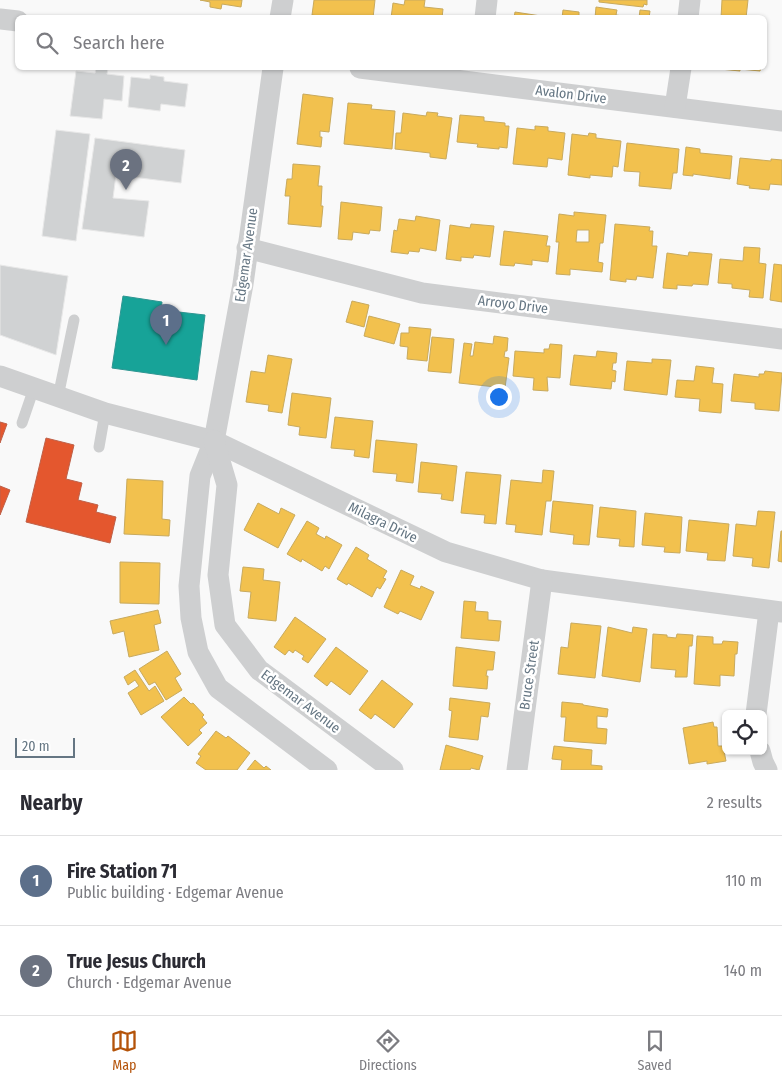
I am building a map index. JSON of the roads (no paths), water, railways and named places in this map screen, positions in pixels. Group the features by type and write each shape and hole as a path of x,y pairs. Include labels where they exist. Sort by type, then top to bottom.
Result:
{"street":[{"path":"280,15 282,0"},
{"path":"485,15 487,0"},
{"path":"688,15 690,0"},
{"path":"0,19 15,21"},
{"name":"Edgemar Avenue","path":"273,70 243,284 214,441 200,476 189,586 191,618 198,652 218,688 327,770"},
{"name":"Avalon Drive","path":"393,70 477,75 675,107 782,121"},
{"path":"675,107 681,70"},
{"name":"Arroyo Drive","path":"247,248 422,293 782,339"},
{"name":"Milagra Drive","path":"0,376 105,413 214,441 446,552 542,580 775,611"},
{"name":"Edgemar Avenue","path":"214,441 227,485 218,575 225,625 259,670 393,770"},
{"name":"Bruce Street","path":"516,770 542,580"},
{"path":"757,710 775,611"},
{"path":"761,755 767,770"}],"lane":[{"path":"58,396 74,320"},
{"path":"22,423 34,388"},
{"path":"99,447 105,413"}],"place":[{"name":"True Jesus Church","path":"126,190"},
{"name":"Fire Station 71","path":"166,345"}]}
